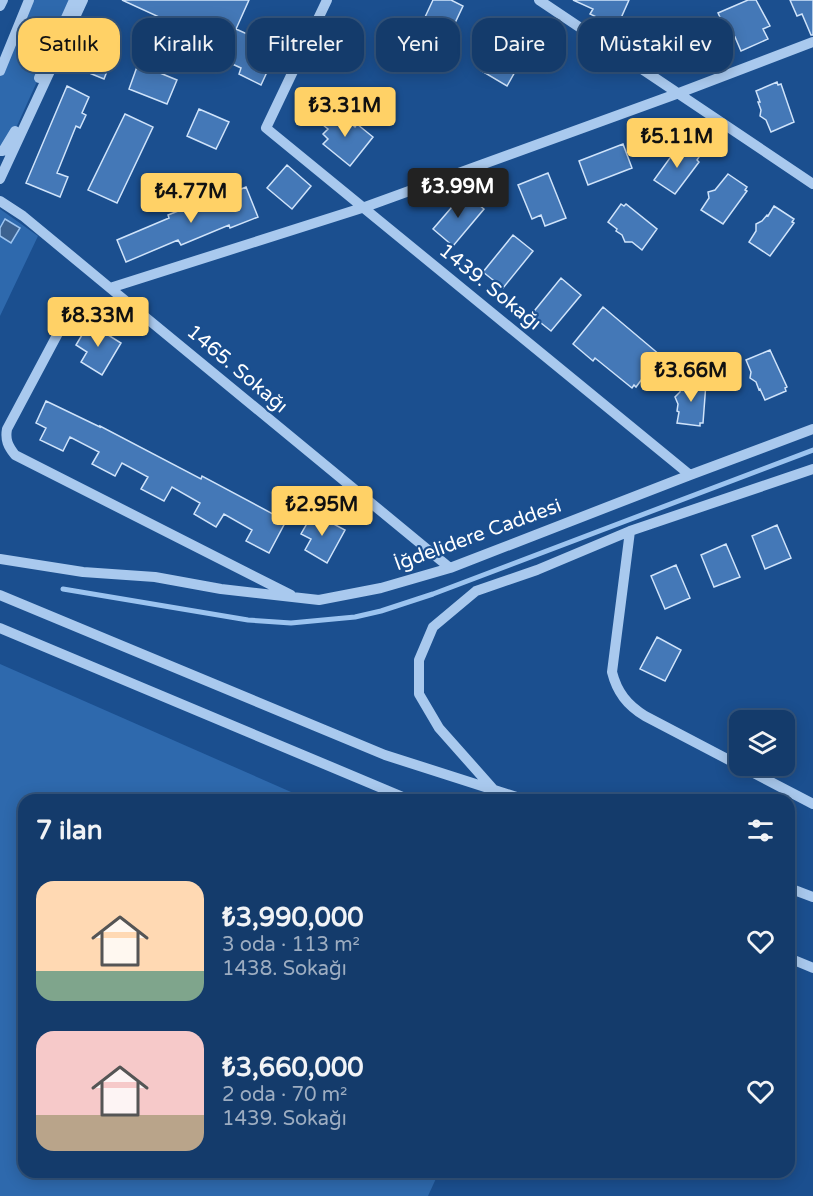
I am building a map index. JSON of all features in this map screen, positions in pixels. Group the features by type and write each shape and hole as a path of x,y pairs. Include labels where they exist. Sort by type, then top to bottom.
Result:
{"street":[{"path":"0,6 3,0"},
{"path":"0,71 29,0"},
{"path":"0,151 3,151 11,139 74,0"},
{"path":"0,179 83,0"},
{"name":"1439. Sokağı","path":"327,0 266,128 690,474"},
{"path":"539,0 813,184"},
{"path":"110,288 364,207 813,42"},
{"name":"1465. Sokağı","path":"0,201 23,216 450,568"},
{"path":"72,307 7,429 6,438 10,449 15,455 297,598"},
{"name":"İğdelidere Caddesi","path":"0,559 83,572 155,577 221,590 319,600 356,594 417,579 450,568 690,474 813,429"},
{"path":"494,790 438,728 418,693 419,660 433,627 476,591 537,570 630,531 813,469"},
{"path":"630,531 612,672 619,692 626,702 645,716 794,794"},
{"path":"0,595 385,755 507,794"},
{"path":"0,628 396,794"},
{"path":"795,795 813,804"},
{"path":"795,890 813,897"},
{"path":"795,960 813,968"}],"shaded area":[{"path":"29,0 74,0 66,18 22,18"},
{"path":"18,27 18,72 41,72 11,139 0,151 0,71"},
{"path":"0,209 38,236 0,316"},
{"path":"5,219 20,228 11,243 0,236 0,228"},
{"path":"0,664 296,794 18,794 18,1178 436,1178 428,1196 0,1196"}],"building":[{"path":"122,0 249,0 236,29 247,34 247,72 267,72 261,85 239,74 241,68 235,65 235,18 161,18"},
{"path":"433,0 451,0 463,6 457,18 425,18"},
{"path":"573,0 629,0 621,18 598,18 590,14 593,9"},
{"path":"748,0 756,0 770,26 763,29 768,39 741,51 735,37 733,38 733,18 720,18 718,13"},
{"path":"790,0 813,0 813,35 802,14 797,16"},
{"path":"87,72 107,72 104,79"},
{"path":"135,72 158,72 177,80 167,104 129,89"},
{"path":"483,72 515,72 507,86"},
{"path":"777,82 778,85 781,84 794,122 771,132 766,120 760,116 761,110 758,102 760,102 756,91"},
{"path":"67,86 89,97 82,113 86,115 80,128 76,126 57,173 68,177 60,197 26,183"},
{"path":"199,109 229,122 216,149 187,136"},
{"path":"335,110 355,127 357,124 373,137 350,166 323,144 328,139 323,134 328,129 323,125"},
{"path":"125,114 153,127 117,203 88,190"},
{"path":"623,144 632,168 588,185 579,161"},
{"path":"680,144 699,157 697,160 699,162 675,194 654,180"},
{"path":"287,165 311,186 292,209 267,188"},
{"path":"548,173 566,218 545,226 541,215 532,219 518,185"},
{"path":"728,174 747,187 745,190 747,191 723,224 701,210 709,198 708,192 715,190"},
{"path":"246,187 258,217 230,228 229,225 181,245 178,240 126,262 117,240 169,218 168,215 196,204 197,207"},
{"path":"464,193 484,209 453,246 433,229"},
{"path":"621,204 624,206 626,204 657,229 642,250 632,242 625,242 622,235 616,231 617,229 608,222"},
{"path":"774,206 794,219 792,222 794,223 770,256 749,242 756,231 756,224 768,216"},
{"path":"513,235 533,251 503,288 483,272"},
{"path":"561,278 581,295 551,331 531,315"},
{"path":"603,307 660,355 636,387 634,385 632,388 595,358 593,361 573,344"},
{"path":"89,323 121,343 102,375 81,362 87,352 76,345"},
{"path":"770,350 787,387 786,391 765,400 756,382 750,378 751,372 746,360"},
{"path":"681,379 706,383 703,423 700,423 700,426 677,423 679,412 675,397 680,392"},
{"path":"46,401 100,426 201,479 202,476 286,521 269,553 246,541 252,530 224,514 216,527 194,514 200,503 172,487 164,501 141,489 148,477 122,463 115,476 92,464 99,452 70,437 63,451 40,440 46,428 36,423"},
{"path":"313,513 345,530 327,563 305,550 311,539 301,534"},
{"path":"777,525 791,558 765,569 752,536"},
{"path":"726,544 740,577 714,587 701,555"},
{"path":"676,565 690,598 665,609 651,576"},
{"path":"657,637 681,650 665,681 640,669"}],"waterway":[{"path":"63,589 248,620 291,623 355,617 433,594 813,450"}]}
